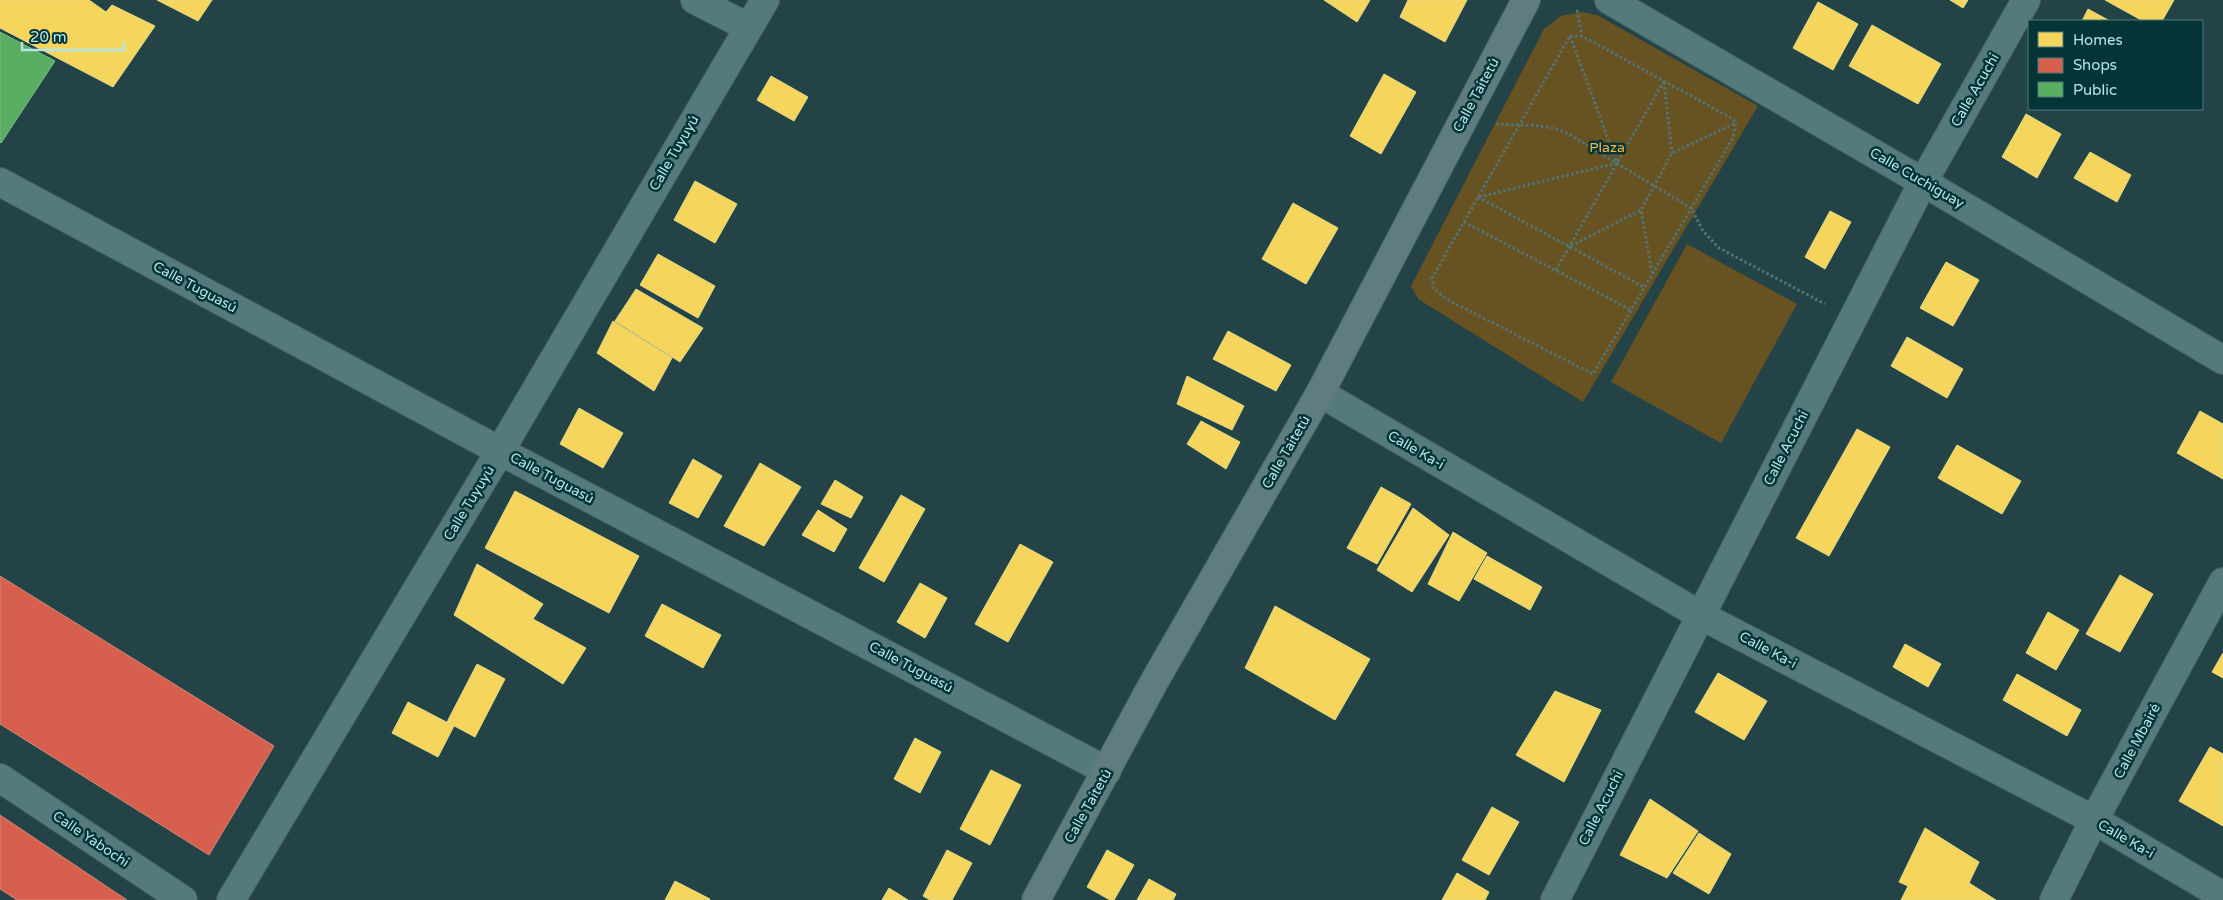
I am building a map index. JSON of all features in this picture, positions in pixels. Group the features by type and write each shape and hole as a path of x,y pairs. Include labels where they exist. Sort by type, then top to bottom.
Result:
{"street":[{"path":"695,0 748,27"},
{"name":"Calle Tuyuyú","path":"231,900 500,451 765,0"},
{"name":"Calle Taitetú","path":"1036,900 1154,682 1320,394 1526,0"},
{"name":"Calle Cuchiguay","path":"1609,0 1923,182 2223,360"},
{"name":"Calle Acuchi","path":"1555,900 1923,182 2026,0"},
{"name":"Calle Tuguasú","path":"0,182 500,451 1107,771"},
{"name":"Calle Ka-i","path":"1320,394 1700,614 2094,820 2223,896"},
{"name":"Calle Mbairé","path":"2054,900 2094,820 2223,582"},
{"name":"Calle Yabochi","path":"0,778 183,900"}],"path":[{"path":"1577,9 1582,36"},
{"path":"1570,36 1582,36 1736,123"},
{"path":"1570,36 1432,278 1434,289 1448,300 1593,374 1733,138 1736,123"},
{"path":"1570,36 1617,163"},
{"path":"1556,270 1664,81"},
{"path":"1664,81 1672,153"},
{"path":"1569,247 1641,210 1672,153 1736,123"},
{"path":"1518,125 1550,126 1565,132 1691,208 1703,231 1719,248 1852,319"},
{"path":"1478,197 1617,163"},
{"path":"1478,197 1644,287"},
{"path":"1641,210 1652,274"},
{"path":"1464,222 1631,310"}],"green space":[{"name":"Plaza","path":"1581,12 1597,15 1758,106 1583,402 1418,299 1411,286 1544,29 1561,16"},
{"path":"1687,244 1797,304 1721,443 1611,382"}],"building: Homes":[{"path":"0,0 89,0 106,12 112,5 155,26 113,87 0,28"},
{"path":"157,0 212,0 198,21"},
{"path":"1324,0 1370,0 1357,22"},
{"path":"1408,0 1467,0 1445,42 1400,17"},
{"path":"1950,0 1968,0 1963,8"},
{"path":"2105,0 2174,0 2163,20 2141,20"},
{"path":"1818,2 1858,24 1833,70 1793,48"},
{"path":"2088,9 2108,20 2082,20"},
{"path":"1872,25 1941,64 1918,104 1849,66"},
{"path":"1384,74 1416,92 1381,154 1350,136"},
{"path":"771,76 808,97 794,121 757,100"},
{"path":"2026,114 2061,134 2037,178 2002,157"},
{"path":"2090,152 2131,175 2117,202 2074,178"},
{"path":"695,181 737,204 715,243 674,220"},
{"path":"1293,203 1338,228 1306,284 1262,259"},
{"path":"1830,211 1851,222 1825,269 1805,257"},
{"path":"658,254 715,286 698,318 640,285"},
{"path":"1946,262 1979,280 1953,326 1920,308"},
{"path":"636,289 703,328 680,362 615,321"},
{"path":"613,321 672,358 654,391 597,353"},
{"path":"1228,331 1291,365 1276,391 1213,359"},
{"path":"1907,337 1963,369 1947,398 1891,366"},
{"path":"1187,376 1244,406 1232,430 1177,404"},
{"path":"579,408 623,433 603,468 560,444"},
{"path":"2200,411 2223,424 2223,479 2177,453"},
{"path":"1201,421 1240,442 1226,469 1187,444"},
{"path":"1857,429 1890,447 1829,556 1796,538"},
{"path":"1957,445 2021,481 2002,514 1938,478"},
{"path":"693,459 722,476 698,518 669,503"},
{"path":"760,463 801,487 764,546 724,526"},
{"path":"835,480 863,497 851,518 821,504"},
{"path":"1381,487 1411,504 1377,564 1347,548"},
{"path":"515,491 639,556 609,613 485,548"},
{"path":"901,495 925,509 884,582 859,568"},
{"path":"1413,508 1449,535 1412,592 1377,570"},
{"path":"818,510 847,529 834,552 802,535"},
{"path":"1453,532 1487,553 1459,601 1428,584"},
{"path":"1020,544 1053,562 1008,642 975,624"},
{"path":"1487,556 1542,587 1530,610 1474,579"},
{"path":"477,564 543,604 533,619 586,648 563,684 454,615"},
{"path":"2120,575 2153,594 2120,652 2086,634"},
{"path":"920,583 947,598 925,638 897,622"},
{"path":"662,604 721,635 703,668 645,636"},
{"path":"1275,606 1370,659 1335,720 1245,668"},
{"path":"2048,612 2079,630 2056,670 2026,653"},
{"path":"1905,644 1941,664 1928,687 1893,667"},
{"path":"2223,653 2223,678 2212,672"},
{"path":"477,664 505,679 475,737 447,722"},
{"path":"1718,673 1767,701 1744,740 1695,712"},
{"path":"2017,674 2081,710 2067,736 2003,700"},
{"path":"1555,691 1601,710 1564,782 1516,755"},
{"path":"408,702 454,726 438,757 392,733"},
{"path":"915,738 941,752 920,793 894,779"},
{"path":"2210,747 2223,754 2223,826 2179,801"},
{"path":"991,770 1021,785 990,845 960,829"},
{"path":"1650,799 1698,831 1667,878 1620,855"},
{"path":"1492,807 1519,822 1489,875 1462,860"},
{"path":"1925,828 1979,862 1969,883 1996,900 1901,900 1908,886 1899,882"},
{"path":"1699,833 1731,854 1709,894 1673,873"},
{"path":"947,850 972,863 952,900 930,900 923,896"},
{"path":"1107,850 1134,865 1114,900 1110,900 1087,887"},
{"path":"1457,873 1489,892 1485,900 1442,900"},
{"path":"1149,879 1176,894 1173,900 1137,900"},
{"path":"675,881 710,899 665,900"},
{"path":"889,888 908,900 882,900"}],"building: Shops":[{"path":"0,576 274,746 209,855 0,724"},
{"path":"0,815 127,900 17,900 0,889"}],"building: Public":[{"path":"0,32 55,61 1,143 0,142"}]}
